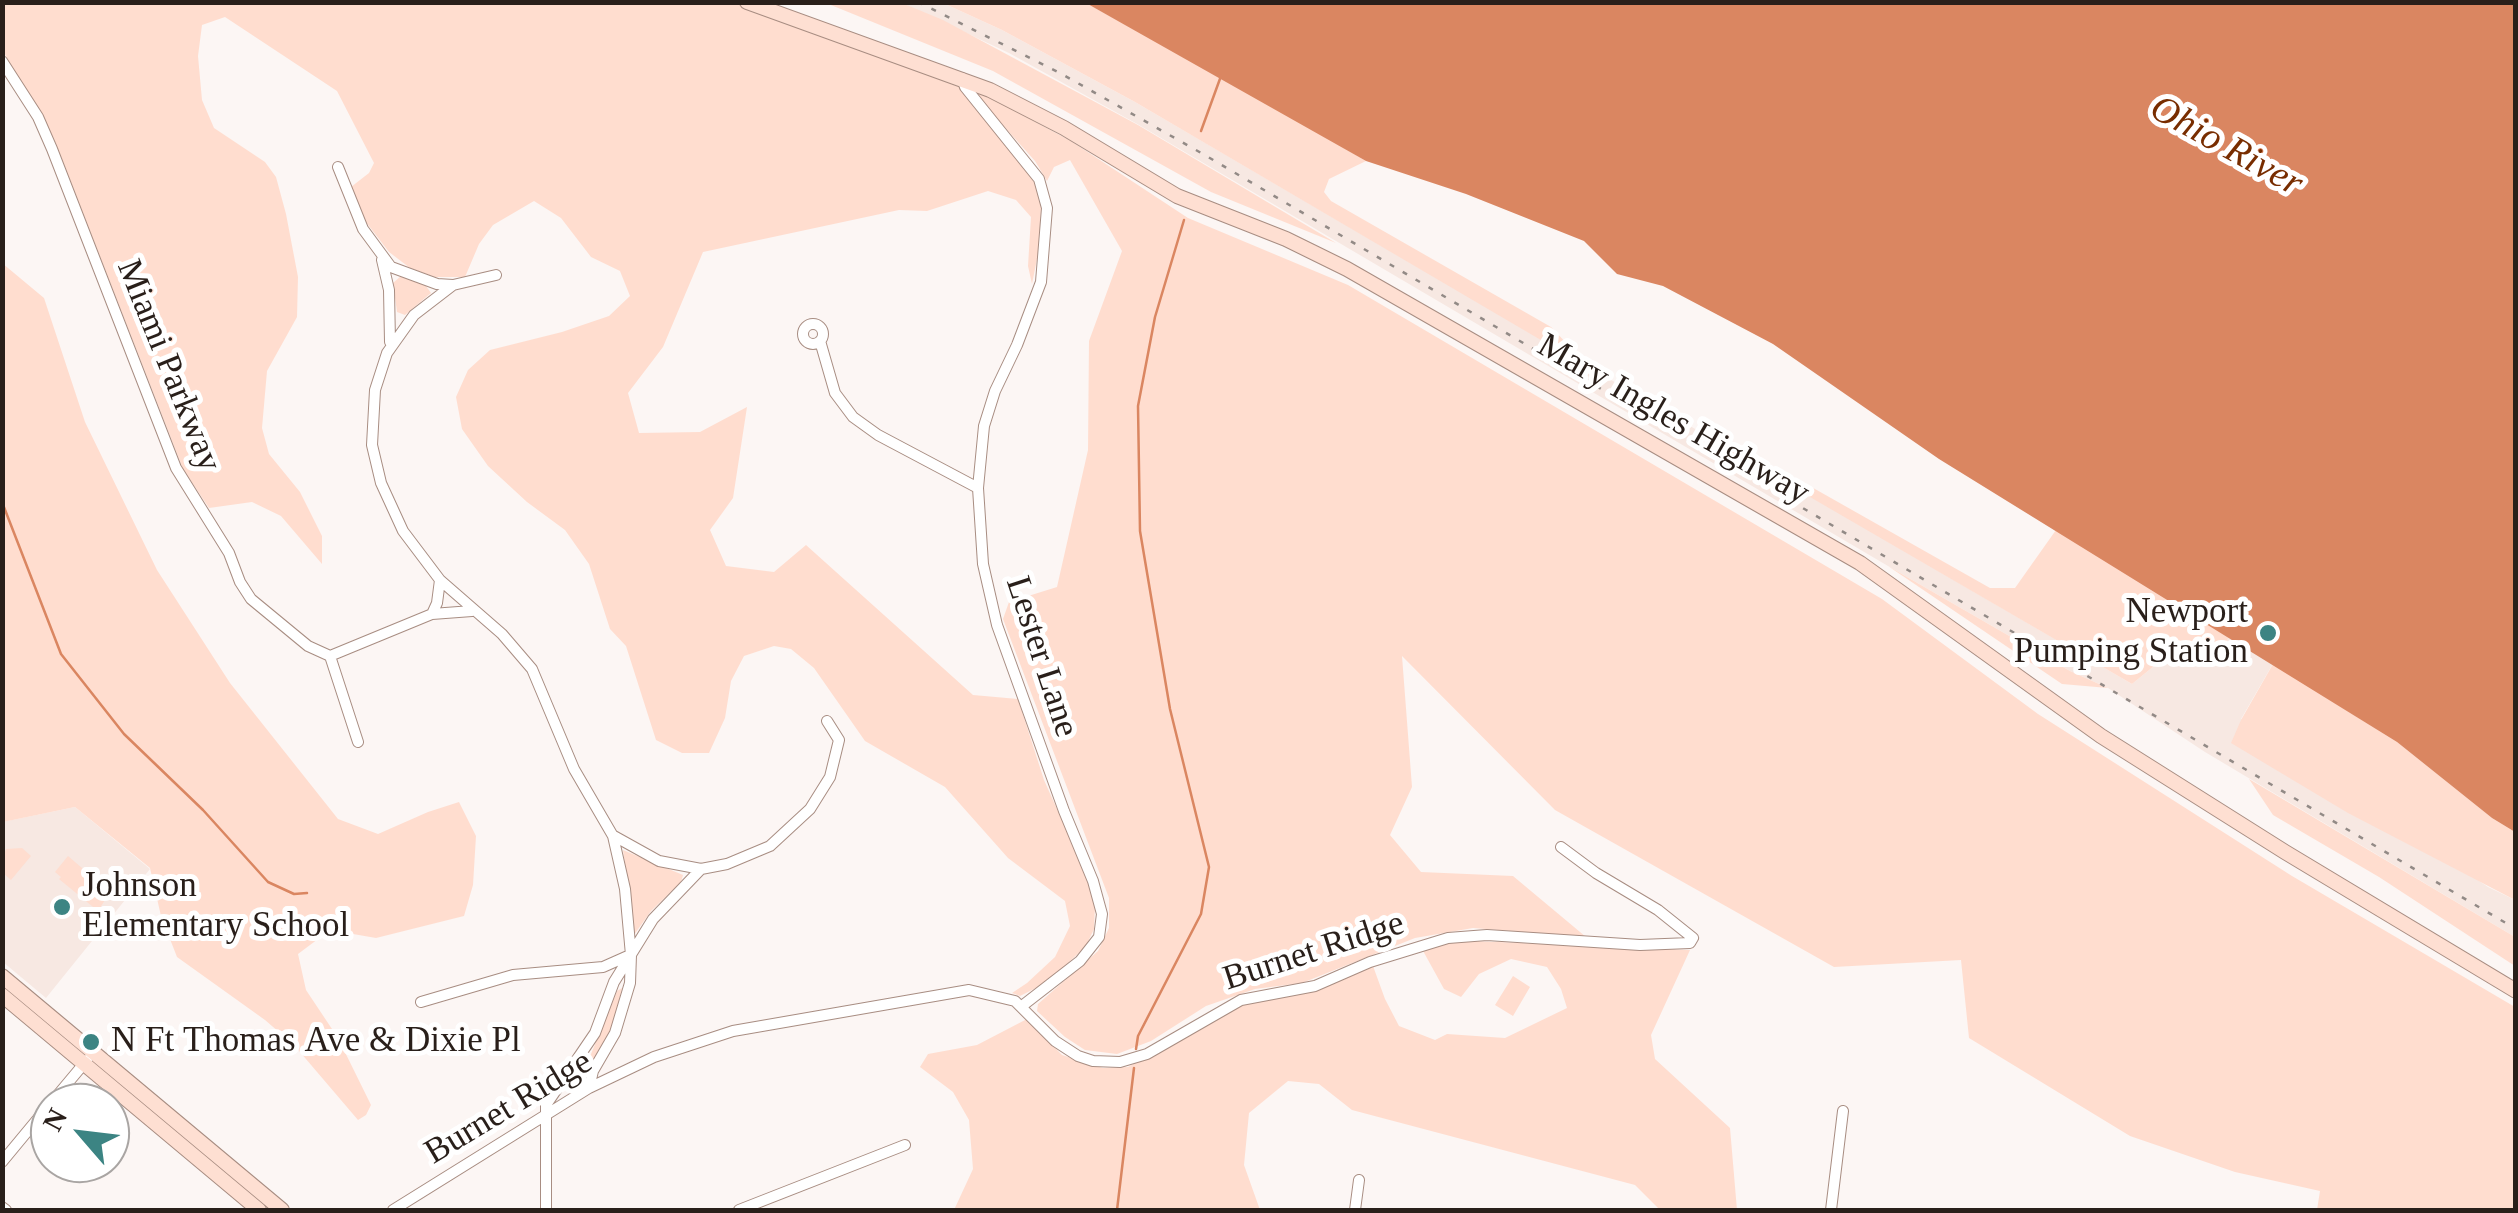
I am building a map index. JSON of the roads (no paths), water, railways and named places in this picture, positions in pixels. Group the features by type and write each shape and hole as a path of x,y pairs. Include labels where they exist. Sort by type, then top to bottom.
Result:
{"street":[{"name":"Mary Ingles Highway","path":"747,2 962,78 1022,104 1177,196 1347,269 1860,563 2115,744 2318,873 2516,991"},
{"name":"Miami Parkway","path":"2,61 38,118 52,150 181,479 223,543 251,599 308,646 330,656"},
{"name":"Lester Lane","path":"962,78 965,87 1039,179 1048,215 1040,282 987,414 978,488 990,603 1102,914 1099,937 1080,960 1022,1006"},
{"path":"338,167 356,217 382,258 391,267 416,277 453,286"},
{"path":"382,258 392,331 372,406 376,467 402,532 440,580 502,634 532,669 574,769 613,836 625,889 631,954 625,1007 593,1071 589,1088"},
{"path":"388,353 414,314 453,286 496,275"},
{"path":"820,341 835,393 852,418 978,488"},
{"path":"432,614 438,603 440,580"},
{"path":"358,742 330,656 432,614 474,612"},
{"path":"613,836 659,861 701,870 762,850 810,810 830,777 840,740 827,721"},
{"name":"Burnet Ridge","path":"393,1210 589,1088 654,1057 733,1031 954,990 1004,996 1022,1006 1055,1041 1078,1056 1092,1062 1120,1062 1147,1054 1241,1000 1315,986 1370,962 1448,938 1487,936 1640,945 1690,943 1693,938 1658,910 1596,874 1561,848"},
{"path":"546,1210 545,1118 551,1094 596,1033 614,982 661,908 701,870"},
{"path":"421,1002 513,975 603,967 631,954"},
{"path":"2,976 258,1210"},
{"path":"2,995 89,1057 282,1210"},
{"path":"67,1083 89,1057"},
{"path":"1831,1210 1843,1111"},
{"path":"2,1162 30,1128"},
{"path":"739,1210 905,1146"},
{"path":"1355,1210 1359,1180"}],"water":[{"name":"Ohio River","path":"1086,3 2515,3 2515,832 2397,742 1939,459 1773,344 1663,286 1617,274 1584,241 1466,194 1366,161"}],"waterway":[{"path":"1201,131 1221,76"},
{"path":"1136,1049 1138,1036 1201,914 1209,867 1170,709 1140,531 1138,406 1155,317 1184,220"},
{"path":"2,502 61,654 124,734 203,810 268,882 294,894 307,893"},
{"path":"1117,1210 1134,1068"}],"railway":[{"path":"918,2 1060,73 1203,154 2516,929"}],"place":[{"name":"Newport Pumping Station","path":"2268,633"},
{"name":"Johnson Elementary School","path":"62,907"},
{"name":"N Ft Thomas Ave & Dixie Pl","path":"91,1042"}]}
